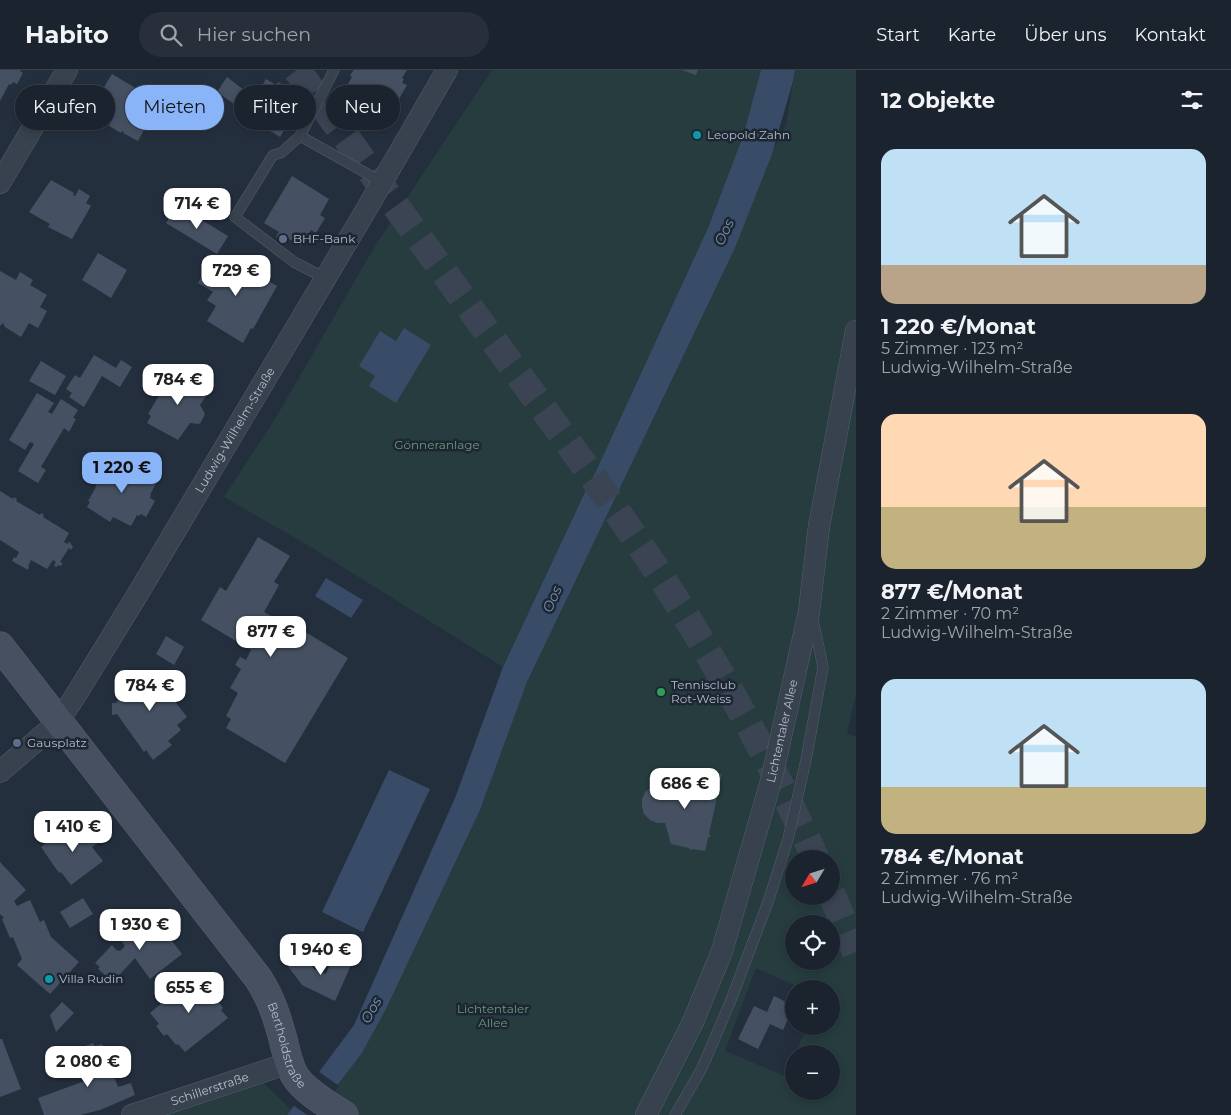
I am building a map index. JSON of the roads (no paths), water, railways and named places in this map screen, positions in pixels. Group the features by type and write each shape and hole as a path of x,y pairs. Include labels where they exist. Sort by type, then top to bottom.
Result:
{"main road":[{"name":"Bertholdstraße","path":"0,646 258,978 274,1008 289,1063 296,1077 326,1102"}],"street":[{"path":"0,183 66,70"},
{"name":"Ludwig-Wilhelm-Straße","path":"0,772 58,722 136,597 447,70"},
{"name":"Lichtentaler Allee","path":"646,1115 693,1022 722,951 772,781 809,612 819,526 856,331"},
{"name":"Schillerstraße","path":"132,1115 289,1063"}],"lane":[{"path":"325,278 294,262 235,217 273,155 281,152 300,136 334,70"},
{"path":"300,136 382,182"},
{"path":"675,1115 702,1068 731,1000 768,902 788,839 806,760 823,667 814,621 809,612"}],"water":[{"name":"Oos","path":"761,70 795,70 772,154 735,248 527,682 480,810 386,1009 362,1053 315,1115 287,1115 354,1025 455,798 503,667 708,228 743,136"},
{"path":"404,328 431,345 396,403 369,386 375,376 359,366 380,331 396,341"},
{"path":"326,578 363,600 351,618 315,596"},
{"path":"389,770 430,789 363,932 322,912"}],"tunnel":[{"path":"297,70 618,512 692,626 729,689 768,761 812,850"},
{"path":"836,905 856,952"}],"place":[{"name":"Leopold Zahn","path":"697,135"},
{"name":"BHF-Bank","path":"283,239"},
{"name":"Tennisclub Rot-Weiss","path":"661,692"},
{"name":"Gausplatz","path":"17,743"},
{"name":"Villa Rudin","path":"49,979"}],"park label":[{"name":"Gönneranlage","path":"437,445"}]}
